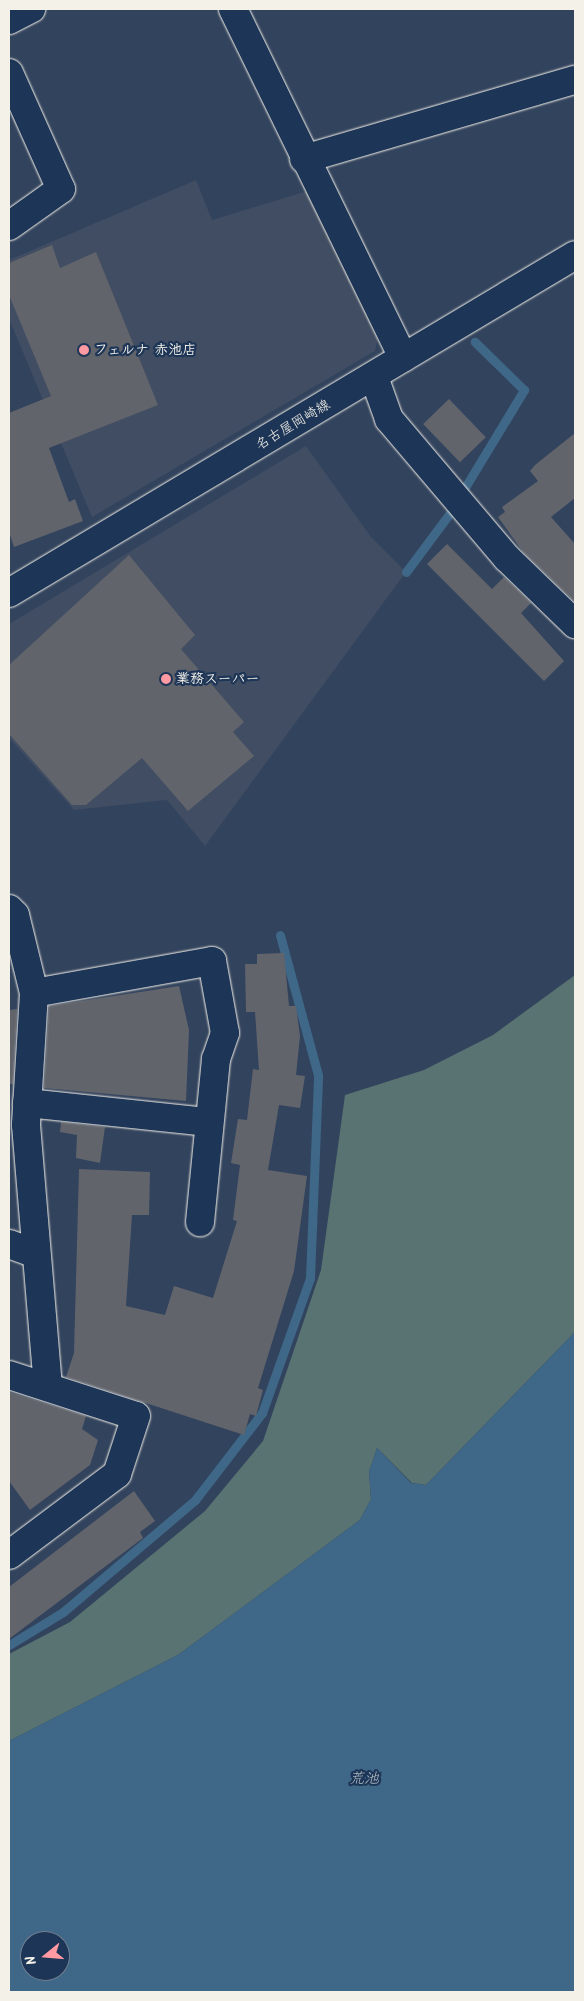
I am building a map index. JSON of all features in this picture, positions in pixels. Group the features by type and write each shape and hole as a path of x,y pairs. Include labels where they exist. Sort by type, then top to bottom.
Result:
{"street":[{"path":"9,20 31,9"},
{"path":"233,9 304,159 403,358"},
{"path":"9,73 61,189 9,226"},
{"path":"304,159 575,80"},
{"name":"名古屋岡崎線","path":"9,593 374,377 575,255"},
{"path":"374,377 389,419 448,492 575,624"},
{"path":"9,909 15,916 34,993 21,1118 48,1387"},
{"path":"34,993 212,961 226,1033 216,1060 200,1222"},
{"path":"21,1118 210,1122"},
{"path":"9,1244 34,1253"},
{"path":"9,1374 136,1416 117,1474 9,1555"}],"shaded area":[{"path":"196,180 212,220 307,191 379,332 375,351 92,517 9,319 9,260"},
{"path":"306,446 371,537 406,572 205,846 167,800 74,810 9,738 9,624"}],"green space":[{"path":"575,975 575,1332 426,1485 412,1483 377,1448 369,1472 371,1499 360,1520 178,1655 9,1741 9,1654 70,1622 205,1511 263,1441 321,1270 345,1095 424,1070 493,1035"}],"water":[{"name":"荒池","path":"575,1332 575,1992 9,1992 9,1741 178,1655 360,1520 371,1499 369,1472 377,1448 411,1483 426,1485"}],"building":[{"name":"フェルナ 赤池店","path":"52,245 60,268 96,252 158,405 49,448 69,502 75,499 83,521 14,547 9,532 9,413 51,396 9,295 9,263"},
{"path":"449,399 486,437 460,462 423,424"},
{"path":"575,433 575,498 551,517 575,544 575,602 523,552 498,517 505,512 502,507 538,481 530,471 535,465"},
{"path":"447,544 492,589 504,577 531,603 521,613 564,661 544,681 427,564"},
{"path":"129,555 195,635 181,649 244,722 233,732 254,756 188,811 142,758 86,805 72,805 9,734 9,665"},
{"path":"284,953 289,1006 296,1006 300,1036 296,1075 305,1076 300,1108 279,1105 268,1170 307,1176 294,1271 258,1388 263,1390 256,1416 250,1414 244,1435 66,1377 74,1353 79,1169 150,1172 149,1215 132,1215 126,1306 165,1315 174,1286 213,1298 237,1221 233,1220 240,1165 231,1163 238,1119 247,1120 253,1069 259,1070 255,1012 246,1012 245,964 257,964 257,954"},
{"path":"179,986 189,1030 186,1101 44,1088 49,1006"},
{"path":"17,1009 13,1084 9,1084 9,1010"},
{"path":"61,1122 105,1127 100,1163 76,1158 77,1135 60,1132"},
{"path":"9,1392 86,1416 82,1429 98,1440 90,1465 30,1510 9,1481"},
{"path":"134,1491 155,1521 140,1532 143,1538 9,1639 9,1587"}],"waterway":[{"path":"461,494 524,390 475,342"},
{"path":"406,572 453,509"},
{"path":"9,1645 63,1612 195,1500 262,1413 310,1278 318,1075 280,935"}],"place":[{"name":"フェルナ 赤池店","path":"84,350"},
{"name":"業務スーパー","path":"166,679"}]}
